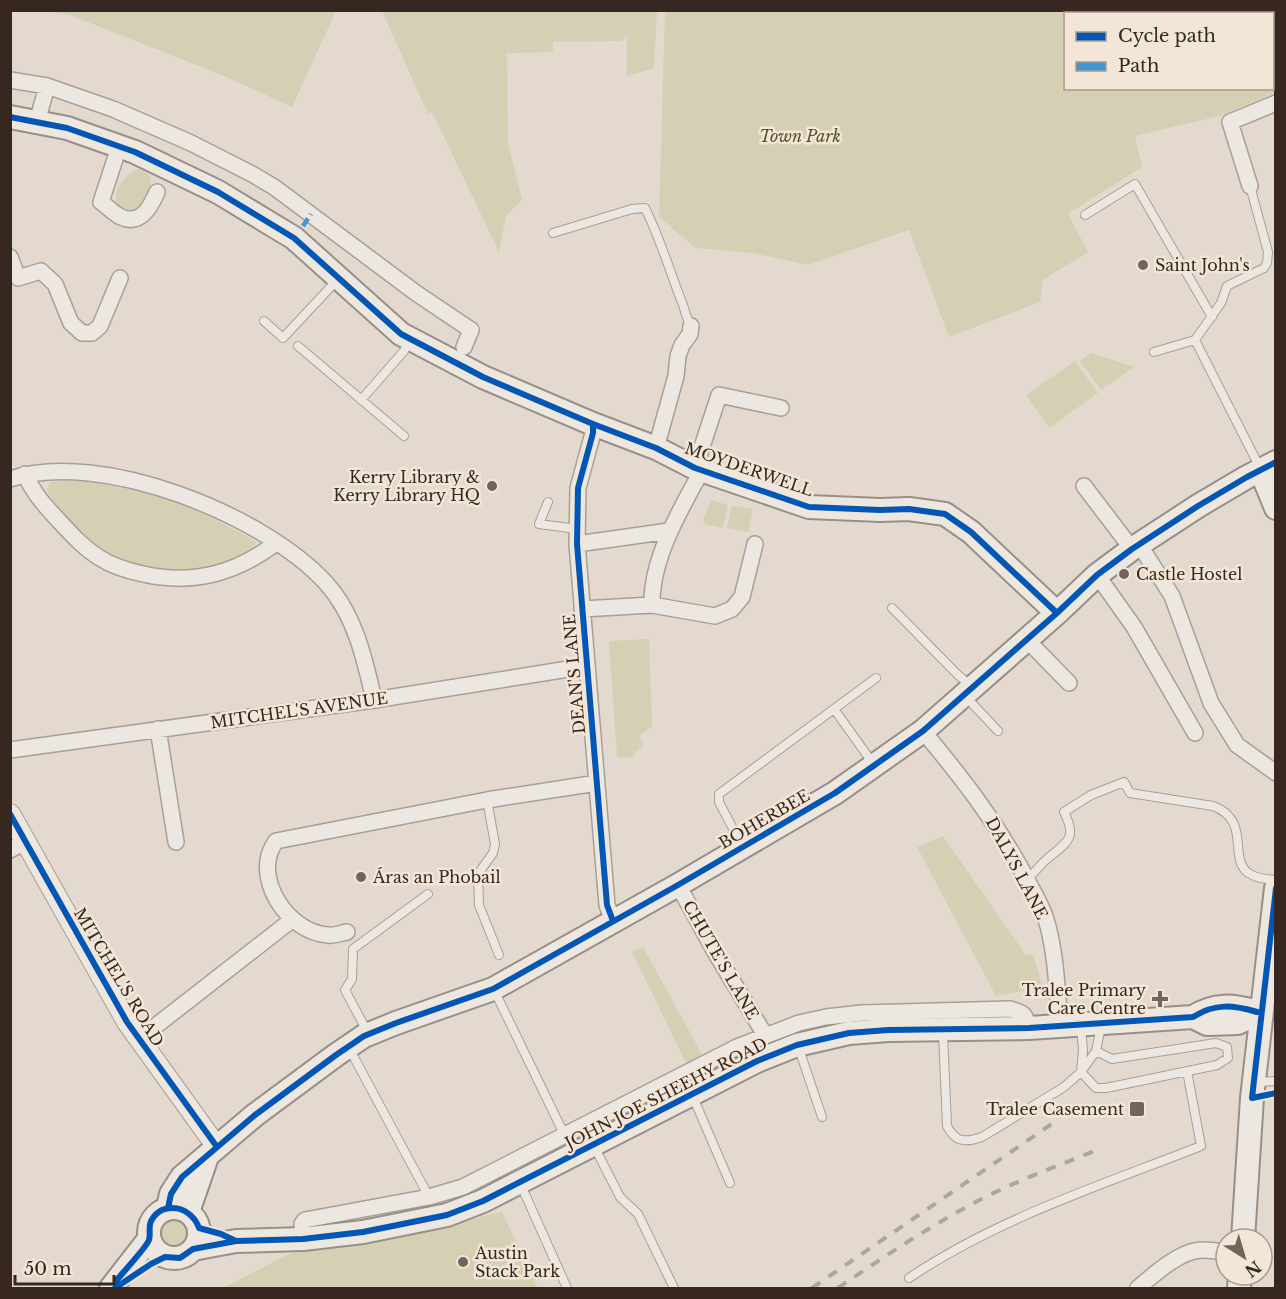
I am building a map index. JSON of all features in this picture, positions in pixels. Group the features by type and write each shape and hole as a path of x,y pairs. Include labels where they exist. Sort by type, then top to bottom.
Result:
{"main road":[{"name":"MOYDERWELL","path":"10,117 67,128 139,154 218,192 294,238 401,334 457,354 593,424 657,448 698,469 809,507 909,509 945,514 970,532 1057,613"},
{"path":"1268,466 1275,508"},
{"name":"BOHERBEE","path":"187,1224 171,1194 182,1177 255,1115 348,1047 368,1035 493,989 795,818 875,766 923,731 1097,575 1197,506 1268,466"},
{"path":"1245,1227 1264,1082 1265,1011 1271,963 1275,888"},
{"name":"JOHN JOE SHEEHY ROAD","path":"187,1224 236,1241 303,1239 363,1233 447,1215 483,1201 757,1061 797,1045 849,1033 1029,1028 1193,1017 1206,1009 1226,1007 1265,1011"},
{"name":"BOHERBEE","path":"149,1239 149,1227 153,1218 187,1224"},
{"path":"113,1288 165,1257 180,1258 187,1224"},
{"path":"113,1288 149,1239 154,1249 165,1257"}],"street":[{"path":"10,80 47,86 113,109 191,143 274,187 416,293 471,330 457,354"},
{"path":"37,122 47,86"},
{"path":"1250,186 1230,122 1275,103"},
{"path":"119,147 101,202 121,218 134,219 148,211 157,192"},
{"path":"294,238 311,214"},
{"path":"10,256 18,278 41,271 55,284 71,323 82,333 92,333 100,326 120,278"},
{"path":"657,448 676,376 678,356 692,326"},
{"path":"652,605 651,590 669,531 698,469 719,395 781,408"},
{"name":"DEAN'S LANE","path":"593,424 593,433 578,488 577,536 608,905 614,921"},
{"path":"18,476 51,472 90,473 177,493 253,527 294,555 327,584 348,615 367,670 374,700"},
{"path":"18,476 31,487 45,506 85,547 102,560 132,571 159,577 192,579 233,569 263,553 276,543"},
{"path":"1084,486 1136,546 1172,596 1211,703 1238,745 1275,773"},
{"path":"577,536 669,531"},
{"path":"582,609 652,605 715,616 732,609 742,597 755,544"},
{"path":"1097,575 1134,627 1195,733"},
{"path":"1026,639 1070,683"},
{"name":"MITCHEL'S AVENUE","path":"10,750 374,700 587,666"},
{"path":"158,729 176,842"},
{"name":"DALYS LANE","path":"923,731 982,803 1009,846 1044,913 1050,932 1056,979 1080,1024"},
{"path":"347,933 329,936 308,930 293,920 280,904 270,886 267,868 269,850 276,841 597,783"},
{"name":"MITCHEL'S ROAD","path":"10,814 18,846 116,1004 212,1151"},
{"name":"CHUTE'S LANE","path":"678,885 765,1035"},
{"path":"139,1040 293,920"},
{"path":"303,1239 302,1224 305,1220 429,1197 463,1187 737,1047 799,1023 862,1013 1010,1009 1026,1016 1029,1028"},
{"path":"1138,1288 1154,1274 1191,1252 1214,1251"}],"lane":[{"path":"1085,215 1135,184 1212,317"},
{"path":"1155,352 1196,340 1221,303 1227,286 1271,263 1250,186"},
{"path":"553,233 633,209 645,208 662,243 687,321 692,326"},
{"path":"264,321 283,338 339,278"},
{"path":"361,400 404,351 410,339"},
{"path":"1196,340 1268,466"},
{"path":"298,346 404,436"},
{"path":"548,502 538,524 577,536"},
{"path":"892,608 957,674 998,731"},
{"path":"742,847 719,802 719,794 876,678"},
{"path":"834,709 875,766"},
{"path":"1027,880 1046,860 1065,846 1070,838 1071,825 1064,812 1091,795 1124,782 1130,793 1222,809 1231,818 1236,830 1242,869 1259,878 1275,880"},
{"path":"488,801 495,844 493,853 478,874 479,905 499,955"},
{"path":"368,1035 345,990 352,979 353,949 428,894"},
{"path":"493,989 565,1136"},
{"path":"1080,1024 1096,1051 1112,1059 1216,1043 1227,1047 1228,1058 1217,1065 1106,1088 1096,1088 1081,1072 1083,1050 1080,1024"},
{"path":"943,1029 947,1125 951,1134 959,1141 982,1137 1064,1087 1081,1072 1096,1051"},
{"path":"797,1045 822,1117"},
{"path":"348,1047 429,1197"},
{"path":"909,1278 996,1227 1201,1146 1187,1071"},
{"path":"691,1093 730,1183"},
{"path":"593,1145 620,1197 638,1214 674,1288"},
{"path":"519,1182 567,1288"}],"green space":[{"path":"336,10 292,107 229,78 70,15 45,11"},
{"path":"382,11 657,11 654,68 627,76 627,36 620,41 553,42 553,52 507,53 508,144 522,200 506,216 499,252 432,112 428,114"},
{"name":"Town Park","path":"665,11 1275,11 1275,93 1219,116 1135,136 1142,167 1068,214 1088,252 1043,280 1040,302 949,337 909,230 808,265 753,253 695,248 659,217"},
{"path":"138,169 145,172 151,181 141,210 131,214 117,207 116,195 123,180"},
{"path":"1091,353 1134,367 1101,390 1080,361"},
{"path":"1075,361 1098,393 1049,428 1026,395"},
{"path":"75,480 172,500 205,514 257,542 242,556 210,568 184,572 159,572 136,567 95,546 77,530 47,490 50,482"},
{"path":"711,500 728,505 723,528 705,524 703,520"},
{"path":"732,506 753,509 748,532 727,528"},
{"path":"649,639 652,726 639,736 644,745 634,753 633,758 617,757 609,641"},
{"path":"943,836 1025,954 1033,955 1043,987 996,996 917,847"},
{"path":"643,947 704,1058 687,1065 632,952"},
{"name":"Austin Stack Park","path":"502,1212 538,1288 223,1288 289,1254 408,1234"},
{"path":"171,1218 183,1222 187,1234 183,1246 171,1250 159,1246 155,1234 159,1222"}],"railway":[{"path":"812,1288 1059,1119"},
{"path":"838,1288 922,1233 989,1195 1097,1150"}],"marked path":[{"path":"303,226 311,214"}],"cycle path":[{"path":"10,117 67,128 135,152 218,192 294,238 401,334 483,377 656,448 695,468 809,507 909,509 945,514 971,532 1057,613"},
{"path":"593,424 593,433 578,488 577,544 607,905 613,921"},
{"path":"168,1208 171,1194 182,1177 255,1115 364,1036 493,989 835,793 923,731 1097,575 1198,506 1276,462"},
{"path":"10,814 127,1022 217,1147"},
{"path":"1276,888 1252,1098 1276,1093"},
{"path":"115,1288 151,1264 165,1257 180,1258 193,1249 236,1241 303,1239 363,1232 447,1215 483,1201 757,1061 797,1045 849,1033 888,1030 1029,1028 1193,1017 1217,1007 1240,1008 1257,1012"},
{"path":"116,1281 147,1244 150,1238 151,1221 163,1210 177,1208 190,1215 199,1228 236,1241"}],"place":[{"name":"Saint John's","path":"1143,265"},
{"name":"Kerry Library & Kerry Library HQ","path":"492,486"},
{"name":"Castle Hostel","path":"1124,574"},
{"name":"Áras an Phobail","path":"361,877"},
{"name":"Tralee Primary Care Centre","path":"1160,999"},
{"name":"Tralee Casement","path":"1137,1109"},
{"name":"Austin Stack Park","path":"463,1262"}]}
